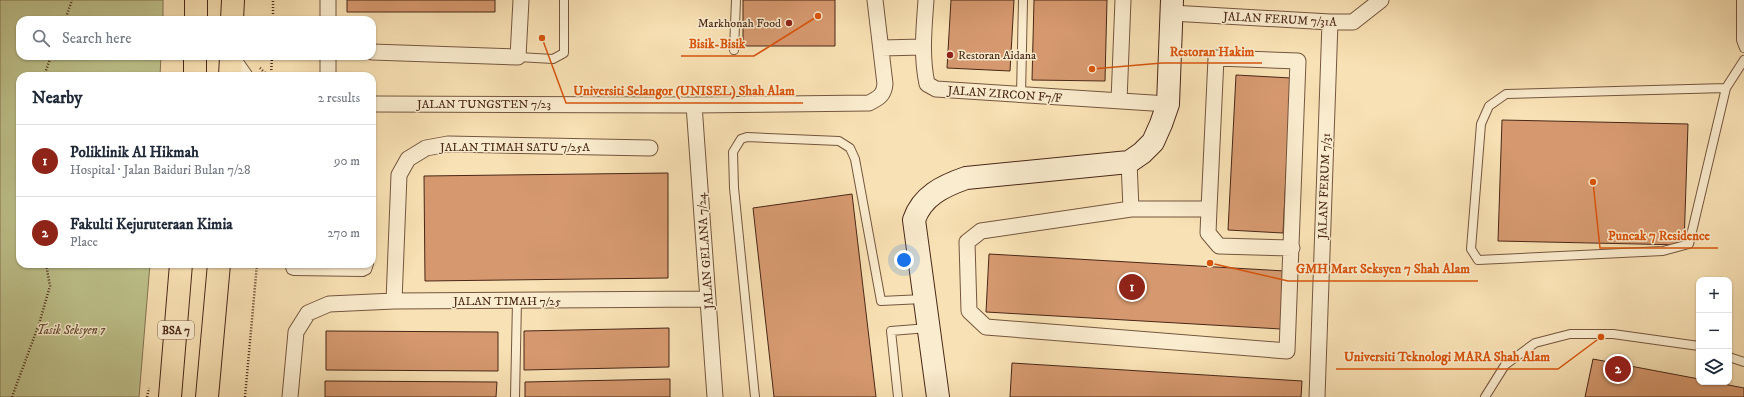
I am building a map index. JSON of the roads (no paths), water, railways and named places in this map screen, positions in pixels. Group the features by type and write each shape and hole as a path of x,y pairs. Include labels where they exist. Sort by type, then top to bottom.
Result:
{"main road":[{"path":"196,0 196,16"},
{"path":"232,16 233,0"},
{"path":"195,60 195,72"},
{"path":"230,72 232,60"},
{"name":"BSA 7","path":"170,397 181,268"},
{"path":"207,397 219,268"}],"street":[{"path":"328,0 328,16"},
{"path":"376,52 518,57 521,0"},
{"name":"JALAN TUNGSTEN 7/23","path":"376,104 694,105 869,103 884,93 885,80 875,0"},
{"name":"JALAN ZIRCON F7/F","path":"926,0 923,48 927,84 936,89 1168,104"},
{"path":"1119,101 1123,0"},
{"name":"JALAN FERUM 7/31A","path":"1172,7 1330,22 1353,22 1381,0"},
{"path":"938,397 914,220 918,210 925,200 946,185 966,178 1129,162 1142,153 1152,142 1161,124 1168,104 1172,7"},
{"name":"JALAN FERUM 7/31","path":"1317,397 1330,22"},
{"path":"881,48 923,48"},
{"path":"1209,209 1131,209 981,231 967,242 969,311 986,327 1287,350 1292,248 1298,61 1216,58 1208,233 1220,246 1292,248"},
{"path":"235,60 242,72"},
{"path":"328,60 328,72"},
{"name":"JALAN GELANA 7/24","path":"694,105 715,397"},
{"name":"JALAN TIMAH SATU 7/25A","path":"394,302 399,175 408,159 426,148 448,144 650,148"},
{"path":"1129,162 1131,209"},
{"name":"JALAN TIMAH 7/25","path":"290,397 296,332 308,313 329,304 708,299"}],"lane":[{"path":"518,57 553,59 564,53 564,0"},
{"path":"734,50 736,0"},
{"path":"1021,95 1023,0"},
{"path":"1741,0 1741,40 1744,48"},
{"path":"1726,88 1506,94 1489,106 1481,124 1471,249 1478,260 1663,251 1689,244 1726,88 1744,60"},
{"path":"755,397 734,188 733,152 741,139 747,137 839,141 850,148 855,159 881,301 925,299"},
{"path":"290,268 294,271 363,272 368,268"},
{"path":"515,397 517,301"},
{"path":"898,397 891,331 929,327"},
{"path":"1485,397 1505,364 1536,343 1570,334 1613,334 1696,346"},
{"path":"1732,358 1744,362"}],"place":[{"name":"Bisik-Bisik","path":"818,16"},
{"name":"Markhonah Food","path":"789,23"},
{"name":"Universiti Selangor (UNISEL) Shah Alam","path":"542,38"},
{"name":"Restoran Aidana","path":"950,55"},
{"name":"Restoran Hakim","path":"1092,69"},
{"name":"Puncak 7 Residence","path":"1593,182"},
{"name":"GMH Mart Seksyen 7 Shah Alam","path":"1210,263"},
{"name":"Poliklinik Al Hikmah","path":"1132,287"},
{"name":"Universiti Teknologi MARA Shah Alam","path":"1601,337"},
{"name":"Fakulti Kejuruteraan Kimia","path":"1618,369"}],"park label":[{"name":"Tasik Seksyen 7","path":"71,330"}]}
